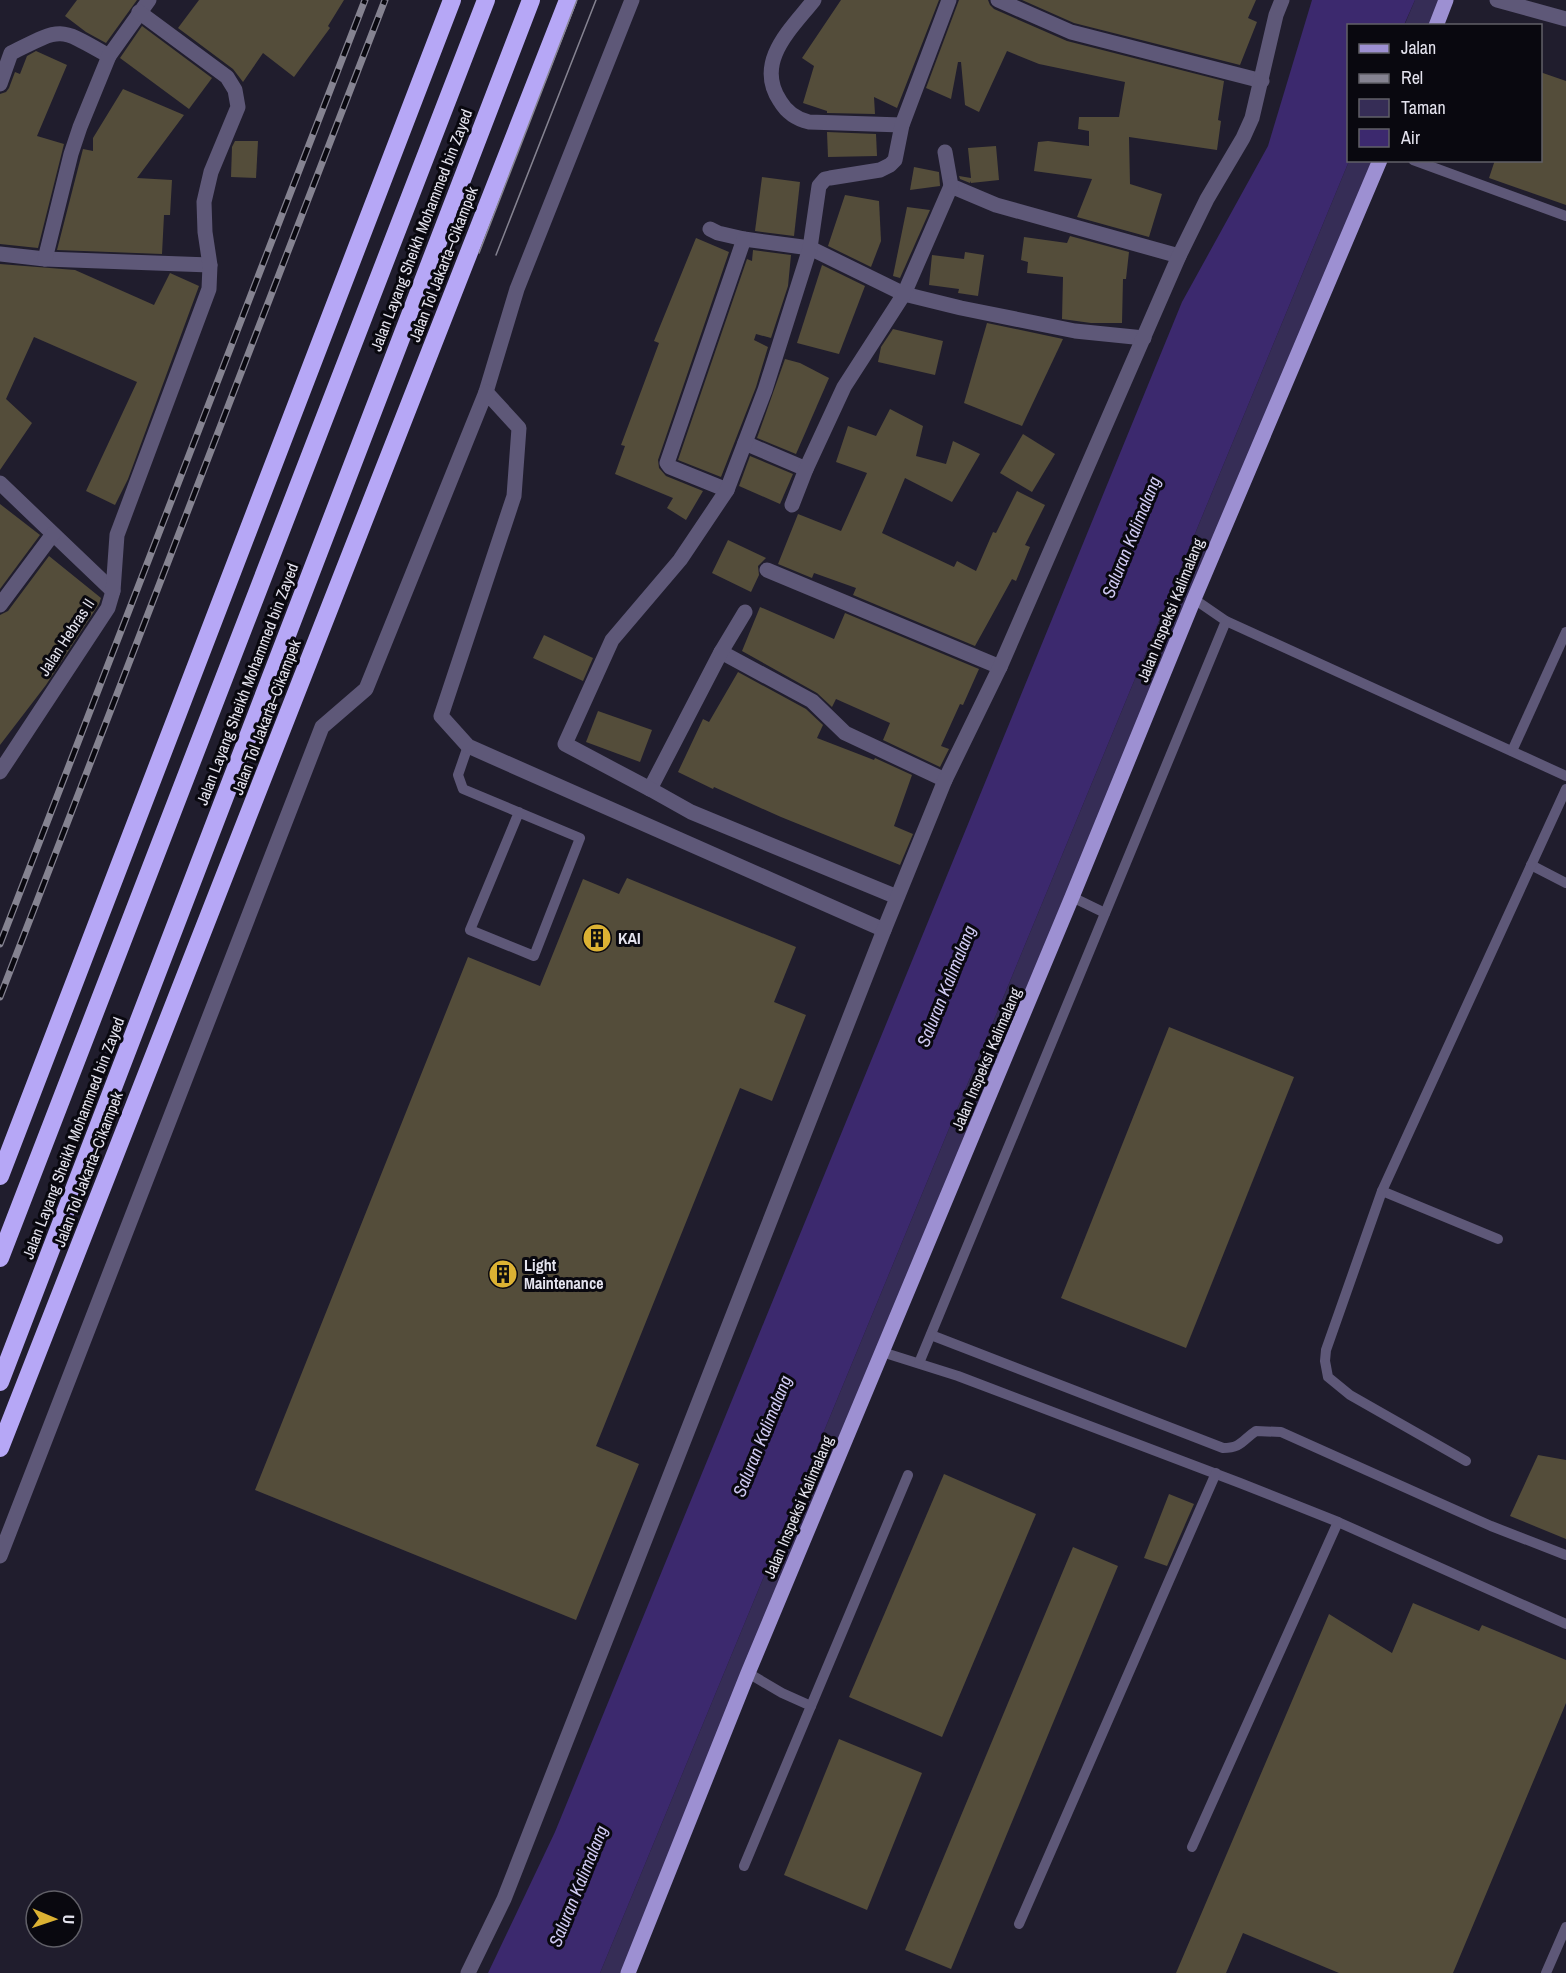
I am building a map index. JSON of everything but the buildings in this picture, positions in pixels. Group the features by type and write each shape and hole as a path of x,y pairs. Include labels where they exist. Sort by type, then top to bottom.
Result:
{"highway":[{"path":"0,1176 452,0"},
{"name":"Jalan Layang Sheikh Mohammed bin Zayed","path":"0,1258 486,0"},
{"name":"Jalan Layang Sheikh Mohammed bin Zayed","path":"0,1382 531,0"},
{"name":"Jalan Tol Jakarta–Cikampek","path":"0,1448 568,0"}],"main road":[{"path":"1437,24 1446,0"},
{"name":"Jalan Inspeksi Kalimalang","path":"628,1973 748,1673 1194,599 1379,162"}],"street":[{"path":"0,1556 322,727 366,689 486,392 517,290 633,0"},
{"path":"814,0 781,42 770,73 772,88 786,111 809,122 902,128"},
{"path":"897,897 690,812 565,744 612,640 680,560 727,490 765,390 810,248 819,186 825,179 880,170 895,160 902,128 949,0"},
{"path":"998,0 1071,32 1262,81"},
{"path":"468,1973 504,1899 945,780 1000,667 1179,256 1207,200 1244,138 1252,118 1276,15 1282,0"},
{"path":"1497,0 1566,19"},
{"path":"45,259 70,154 109,56 144,6 227,77 235,90 238,107 211,172 204,202 205,232 210,265 209,290 117,535 113,591"},
{"path":"0,84 5,51 50,34 71,35 109,56"},
{"path":"792,505 844,387 904,294 951,186 945,152"},
{"path":"951,186 996,206 1179,256"},
{"path":"710,229 744,239 810,248 904,294 1075,331 1144,338"},
{"path":"727,490 670,467 668,463 744,239"},
{"path":"0,254 45,259 210,265"},
{"path":"486,392 519,428 514,496 441,716 468,746 884,930"},
{"path":"745,443 806,469"},
{"name":"Jalan Hebras II","path":"0,483 113,591 108,608 0,772"},
{"path":"0,605 52,534"},
{"path":"767,570 1000,667"},
{"path":"651,789 745,612"},
{"path":"722,652 812,701 845,733 945,780"}],"lane":[{"path":"1418,162 1566,216"},
{"path":"1194,599 1226,621 1566,776"},
{"path":"919,1363 1226,621"},
{"path":"1512,751 1566,632"},
{"path":"468,746 458,775 463,789 519,812 579,838 534,956 470,930 519,812"},
{"path":"1466,1461 1350,1395 1328,1377 1325,1361 1326,1350 1382,1191 1566,789"},
{"path":"1531,865 1566,883"},
{"path":"1072,897 1105,913"},
{"path":"1382,1191 1498,1239"},
{"path":"931,1335 1223,1448 1233,1448 1242,1444 1256,1431 1281,1432 1491,1526 1566,1555"},
{"path":"882,1352 958,1376 1216,1473 1338,1522 1566,1624"},
{"path":"1018,1924 1216,1473"},
{"path":"744,1866 908,1475"},
{"path":"1192,1847 1338,1522"},
{"path":"748,1673 782,1693 811,1706"},
{"path":"1546,1973 1566,1927"}],"green space":[{"path":"1415,0 1446,0 1436,24 1405,24"},
{"path":"1349,162 1379,162 628,1973 600,1973"}],"water":[{"name":"Saluran Kalimalang","path":"1312,0 1415,0 1404,24 1347,24 1349,162 600,1973 488,1973 555,1832 1182,302 1268,146"}],"tram line":[{"path":"479,253 577,0"},
{"path":"496,255 596,0"}],"railway":[{"path":"0,944 365,0"},
{"path":"0,997 385,0"}],"place":[{"name":"KAI","path":"597,938"},
{"name":"Light Maintenance","path":"503,1274"}]}
